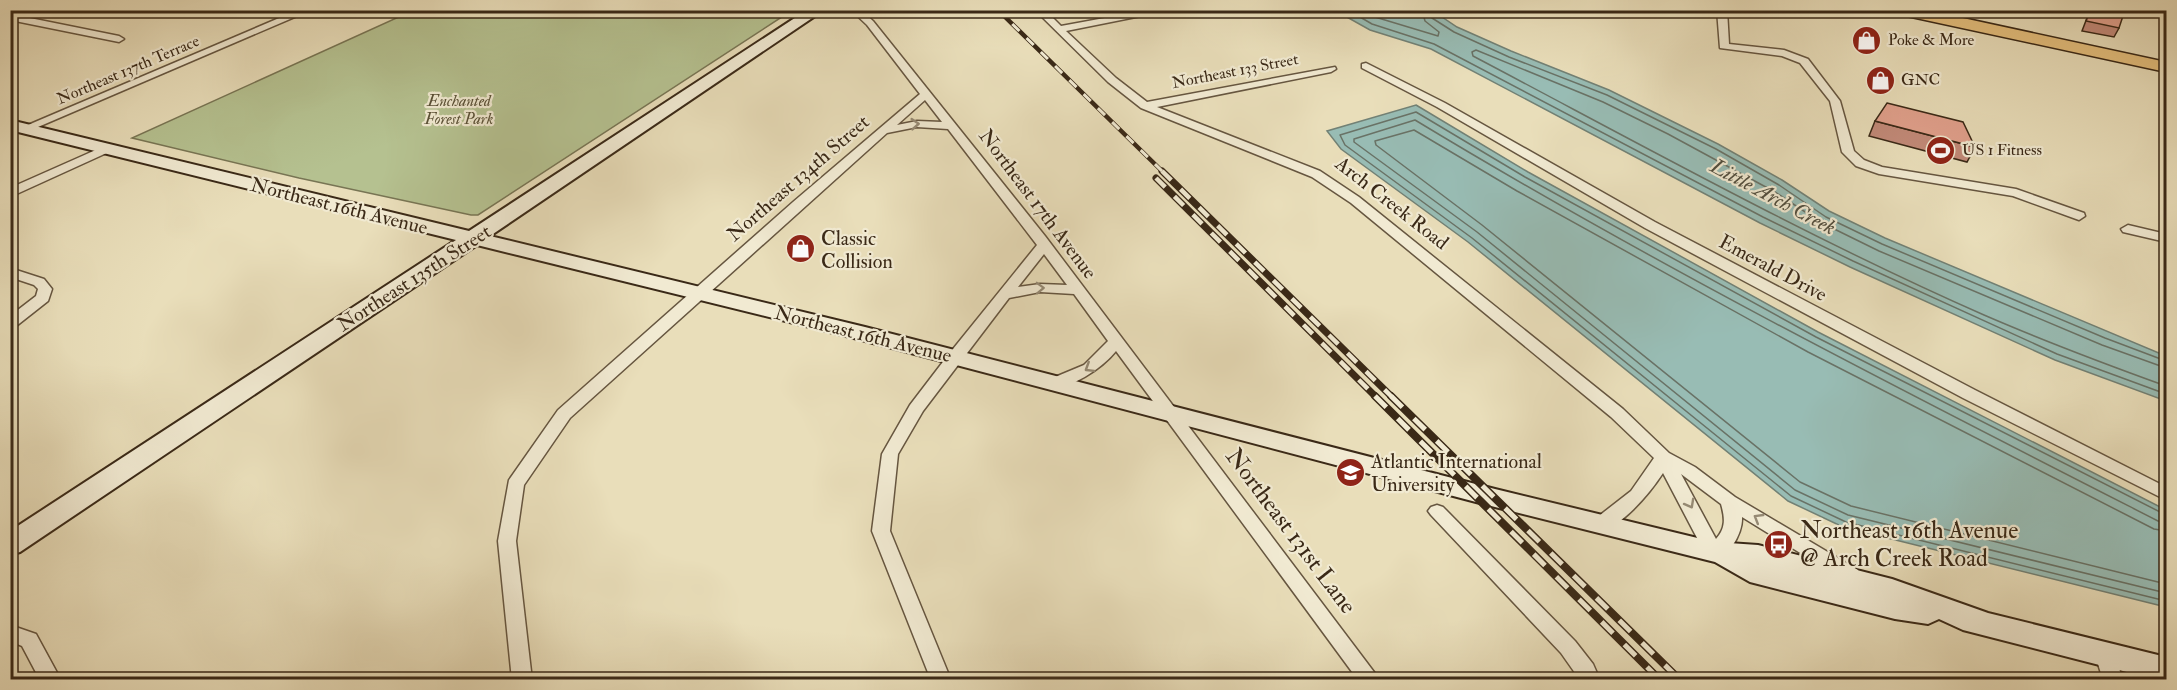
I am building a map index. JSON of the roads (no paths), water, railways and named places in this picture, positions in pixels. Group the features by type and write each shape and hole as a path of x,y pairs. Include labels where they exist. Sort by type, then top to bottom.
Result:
{"main road":[{"path":"1902,10 2166,67"},
{"path":"1948,10 2166,57"}],"street":[{"name":"Northeast 137th Terrace","path":"19,126 307,10"},
{"name":"Northeast 135th Street","path":"10,545 817,10"},
{"name":"Northeast 17th Avenue","path":"855,10 868,16 1171,414"},
{"name":"Arch Creek Road","path":"1038,10 1112,80 1145,106 1296,165 1332,183 1617,412 1663,457 1689,471 1729,501 1861,582"},
{"path":"1059,29 1167,10"},
{"path":"1722,10 1724,46 1784,53 1799,58 1811,68 1835,101 1848,152 1860,163 1880,170 2016,193 2079,216"},
{"path":"10,17 119,39"},
{"name":"Emerald Drive","path":"1366,66 1441,105 1650,225 1969,394 2166,494"},
{"name":"Northeast 133 Street","path":"1145,106 1331,69"},
{"name":"Northeast 134th Street","path":"522,680 507,541 515,484 564,414 879,133 926,94"},
{"path":"879,133 910,124 952,126"},
{"name":"Northeast 16th Avenue","path":"19,126 954,357 1714,552 1758,555 1892,590 2109,667 2166,669"},
{"path":"10,193 107,149"},
{"path":"2128,229 2166,238"},
{"path":"941,680 881,531 891,454 916,409 954,357 1044,245"},
{"path":"10,272 39,282 45,289 43,298 10,324"},
{"path":"1003,295 1041,287 1078,290"},
{"path":"1054,383 1083,373 1097,364 1116,341"},
{"name":"Northeast 131st Lane","path":"1171,414 1370,680"},
{"name":"Arch Creek Road","path":"1663,457 1714,552"},
{"path":"1601,524 1623,510 1654,476 1663,457"},
{"path":"1714,552 1730,536 1735,526 1729,501"},
{"path":"1437,510 1568,647 1586,670 1590,680"},
{"name":"Northeast 16th Avenue","path":"1714,552 1760,574 1895,608 1977,621"},
{"path":"10,633 29,640 51,680"}],"water":[{"name":"Little Arch Creek","path":"1336,11 1433,11 1457,27 1609,90 1718,144 1782,180 1829,211 1885,238 2166,356 2166,401 2055,360 1850,267 1760,223 1431,49 1370,30"},
{"path":"1416,105 1528,172 1818,332 2166,510 2166,607 1843,527 1788,501 1468,242 1341,149 1327,131"}],"railway":[{"path":"998,10 1164,173"},
{"path":"1162,171 1392,397"},
{"path":"1156,178 1376,397"},
{"path":"1375,396 1660,680"},
{"path":"1391,396 1680,680"}],"place":[{"name":"Poke & More","path":"1867,40"},
{"name":"GNC","path":"1880,80"},
{"name":"US 1 Fitness","path":"1941,150"},
{"name":"Classic Collision","path":"800,249"},
{"name":"Atlantic International University","path":"1350,473"},
{"name":"Northeast 16th Avenue @ Arch Creek Road","path":"1779,544"}],"park label":[{"name":"Enchanted Forest Park","path":"459,110"}]}
